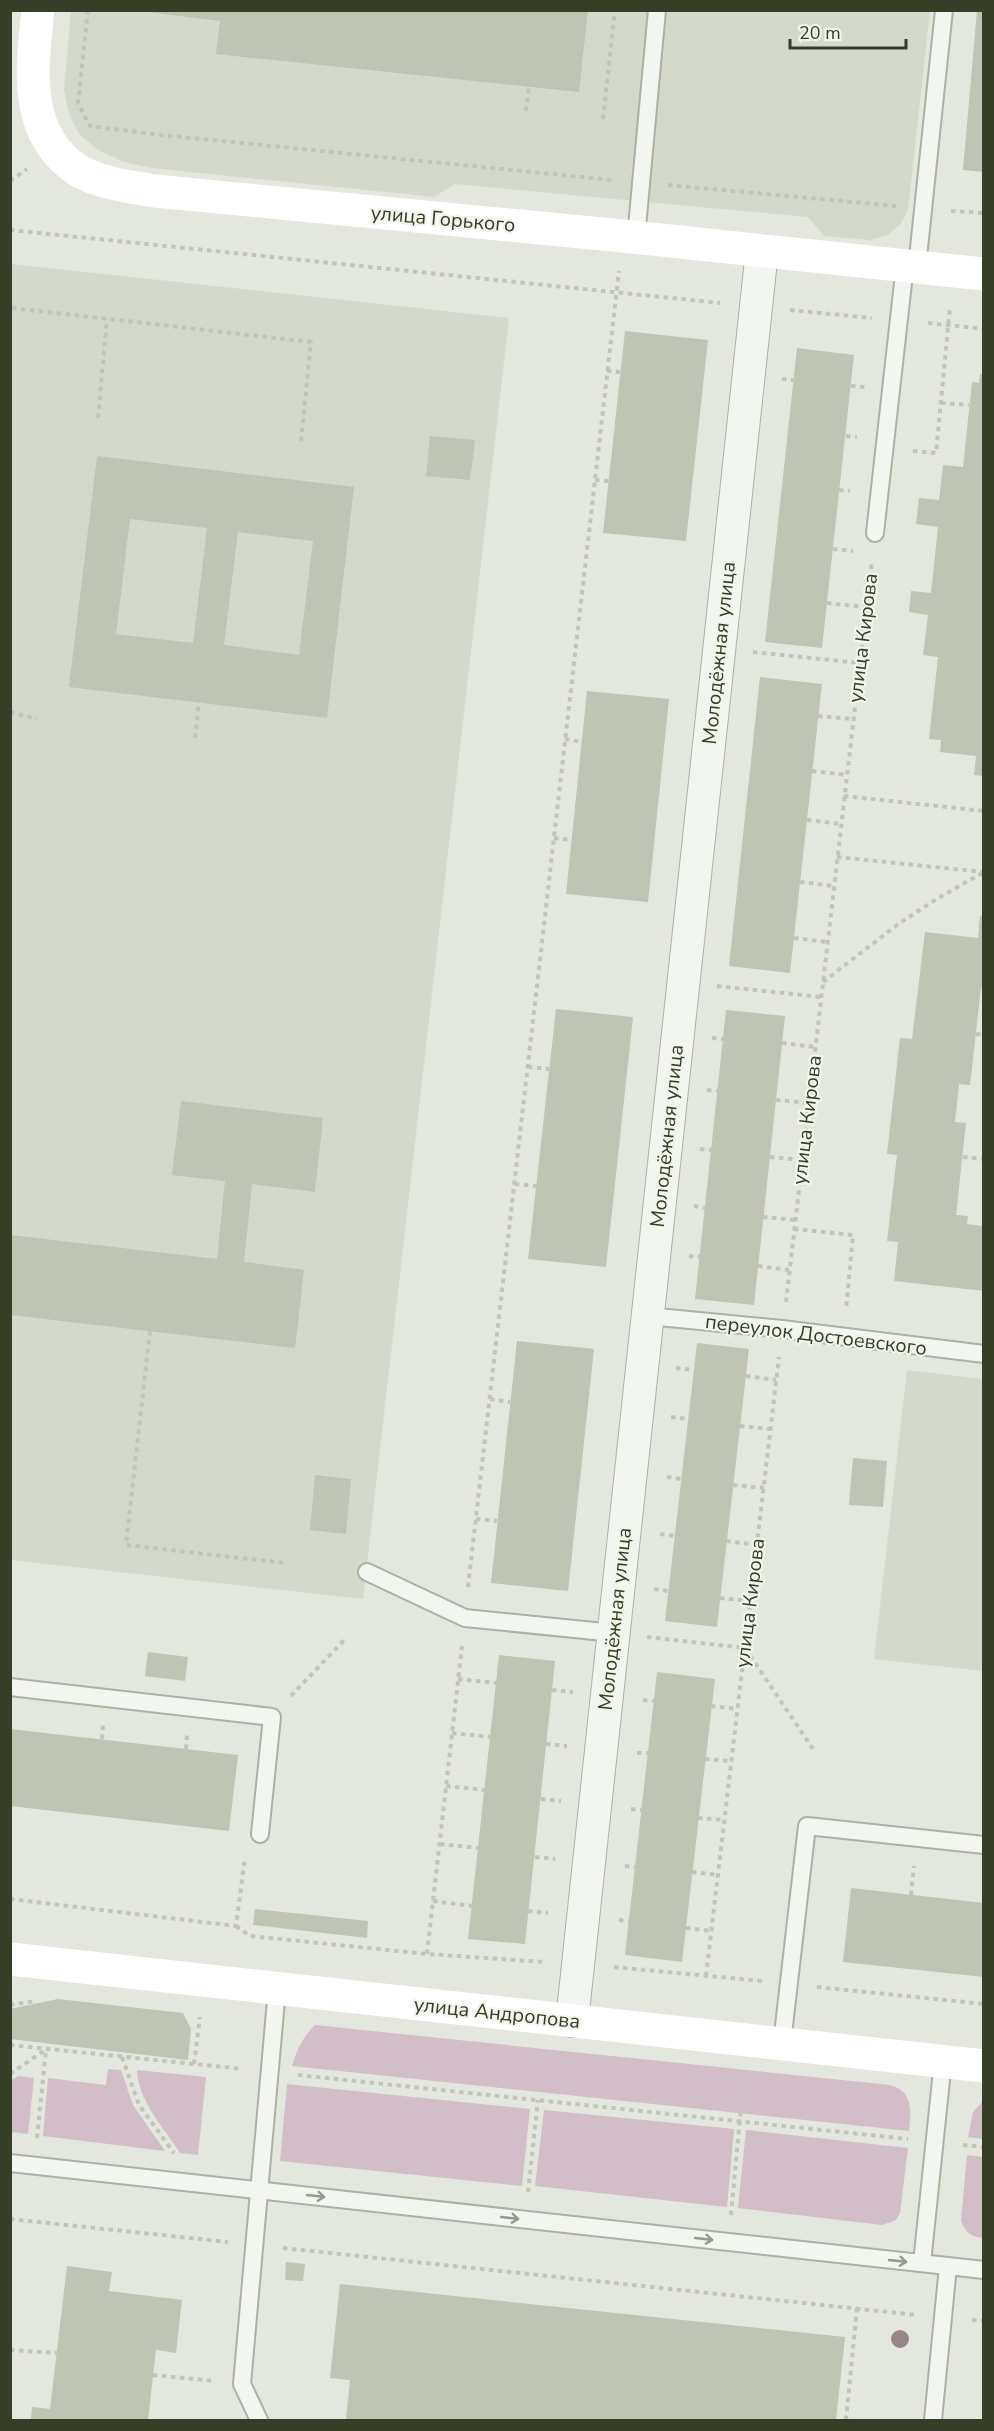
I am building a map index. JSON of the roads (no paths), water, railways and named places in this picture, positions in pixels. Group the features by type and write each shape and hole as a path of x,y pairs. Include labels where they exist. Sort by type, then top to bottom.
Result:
{"street":[{"name":"улица Горького","path":"38,10 32,89 39,122 56,149 80,171 115,184 155,192 969,272"},
{"name":"Молодёжная улица","path":"572,2021 762,251"},
{"name":"улица Андропова","path":"10,1959 984,2066"}],"lane":[{"path":"630,237 641,182 657,10"},
{"path":"875,533 899,320 923,208 944,10"},
{"name":"переулок Достоевского","path":"648,1316 782,1329 984,1354"},
{"path":"367,1572 465,1618 614,1633"},
{"path":"10,1687 272,1717 261,1834"},
{"path":"782,2043 807,1826 984,1845"},
{"path":"260,2421 242,2384 277,1989"},
{"path":"922,2263 943,2061"},
{"path":"10,2163 984,2270"},
{"path":"933,2421 948,2266"}]}
